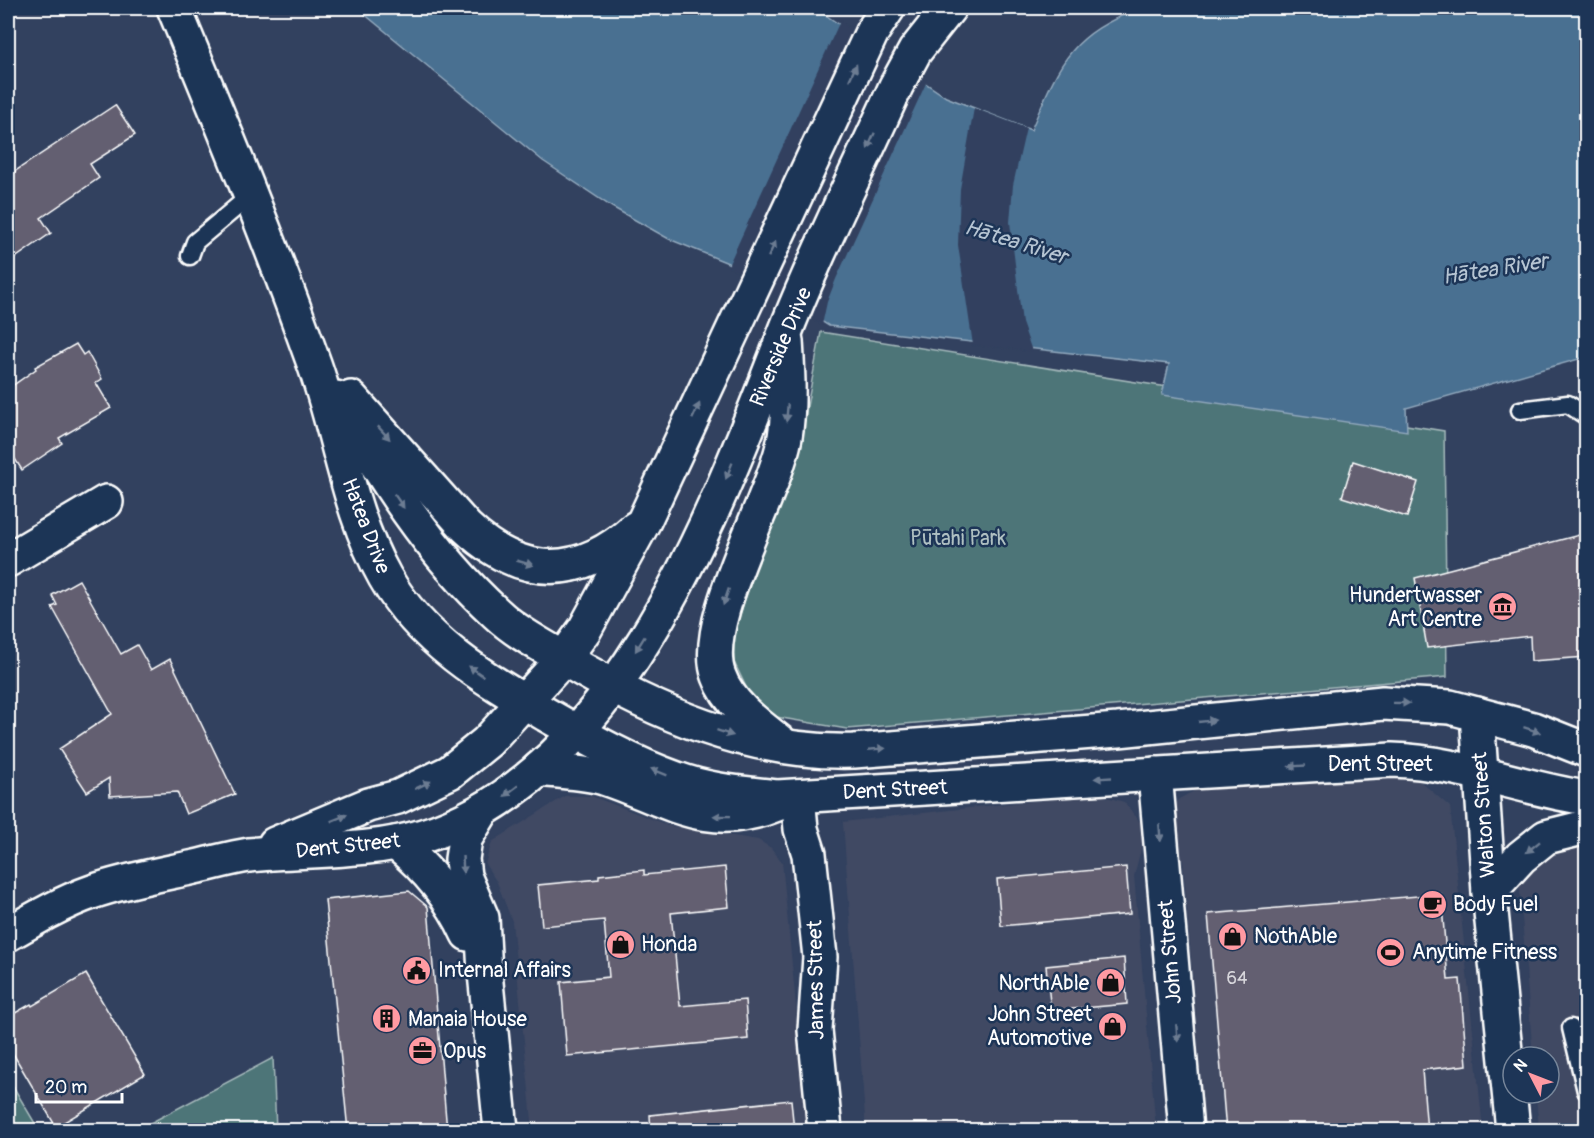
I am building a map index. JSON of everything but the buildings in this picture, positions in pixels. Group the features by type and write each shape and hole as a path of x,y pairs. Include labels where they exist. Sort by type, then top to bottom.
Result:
{"main road":[{"name":"Hatea Drive","path":"174,8 251,195 314,362 364,532 398,599 414,620 447,650 525,702 577,733"},
{"name":"Riverside Drive","path":"577,733 613,687 665,605 690,558 716,504 788,327 896,86 915,51 949,8"},
{"path":"564,658 585,629 644,521 880,20"},
{"path":"786,746 761,727 735,702 719,677 716,639 724,599 772,484 785,437 789,391 788,327"},
{"name":"Hatea Drive","path":"314,362 382,475 432,545 496,614 521,634 613,687"},
{"path":"314,362 321,364 466,527 479,539 509,558 529,566 549,568 569,564 604,551 644,521"},
{"path":"8,560 106,502"},
{"name":"Dent Street","path":"246,856 369,805 398,797 450,772 469,759 564,658"},
{"name":"Dent Street","path":"613,687 656,709 731,735 819,752 1128,729 1383,703 1450,707 1533,729 1587,750"},
{"name":"Walton Street","path":"1477,714 1489,892 1513,1131"},
{"name":"Dent Street","path":"8,934 91,892 246,856 396,843 423,837 482,811 539,769 577,733 618,755 678,780 718,791 777,797 1392,760 1427,761 1538,789 1587,798"},
{"path":"539,769 595,776 654,800 708,815 726,817 757,813 798,796"},
{"name":"John Street","path":"1155,774 1186,1131"},
{"name":"James Street","path":"798,796 801,829 809,854 820,957 815,1030 825,1131"},
{"path":"482,811 465,839 462,859 464,876 482,918 485,973 501,1131"},
{"path":"1489,892 1521,857 1546,837 1587,827"},
{"path":"396,843 425,867 448,896 485,973"}],"lane":[{"path":"190,256 195,242 251,195"},
{"path":"1520,410 1568,404 1587,416"},
{"path":"1571,1028 1587,1091"}],"shaded area":[{"path":"1398,773 1421,782 1450,807 1483,1130 1205,1130 1183,861 1174,843 1170,817 1179,799 1196,790"},
{"path":"1096,794 1124,802 1140,822 1142,845 1134,876 1156,1130 866,1130 843,822"},
{"path":"565,796 591,796 670,826 758,840 771,848 782,862 808,1130 533,1130 512,921 497,882 485,864 492,842"},
{"path":"1586,843 1586,1130 1539,1130 1537,1105 1561,1105 1561,1045 1532,1045 1519,878 1545,848"}],"green space":[{"name":"Pūtahi Park","path":"821,332 1444,431 1447,677 847,729 776,717 748,691 734,662 733,635 803,428"},
{"path":"273,1058 276,1130 137,1130"},
{"path":"8,1078 39,1130 8,1130"}],"water":[{"name":"Hātea River","path":"357,8 815,8 946,97 1031,130 1059,69 1069,54 1097,29 1140,8 1586,8 1586,357 1406,408 1407,431 1162,395 1169,364 829,326 728,263 669,239 612,207 543,161"}],"pier":[{"path":"840,21 927,81 836,279 827,302 822,325 728,266"},
{"path":"974,108 1026,128 1013,185 1010,222 1022,323 1032,351 973,345 958,245 960,189"}],"place":[{"name":"Hundertwasser Art Centre","path":"1503,607"},
{"name":"Body Fuel","path":"1432,904"},
{"name":"NothAble","path":"1233,936"},
{"name":"Honda","path":"620,944"},
{"name":"Anytime Fitness","path":"1391,952"},
{"name":"Internal Affairs","path":"417,970"},
{"name":"NorthAble","path":"1110,983"},
{"name":"Manaia House","path":"387,1019"},
{"name":"John Street Automotive","path":"1113,1026"},
{"name":"Opus","path":"422,1051"}]}
